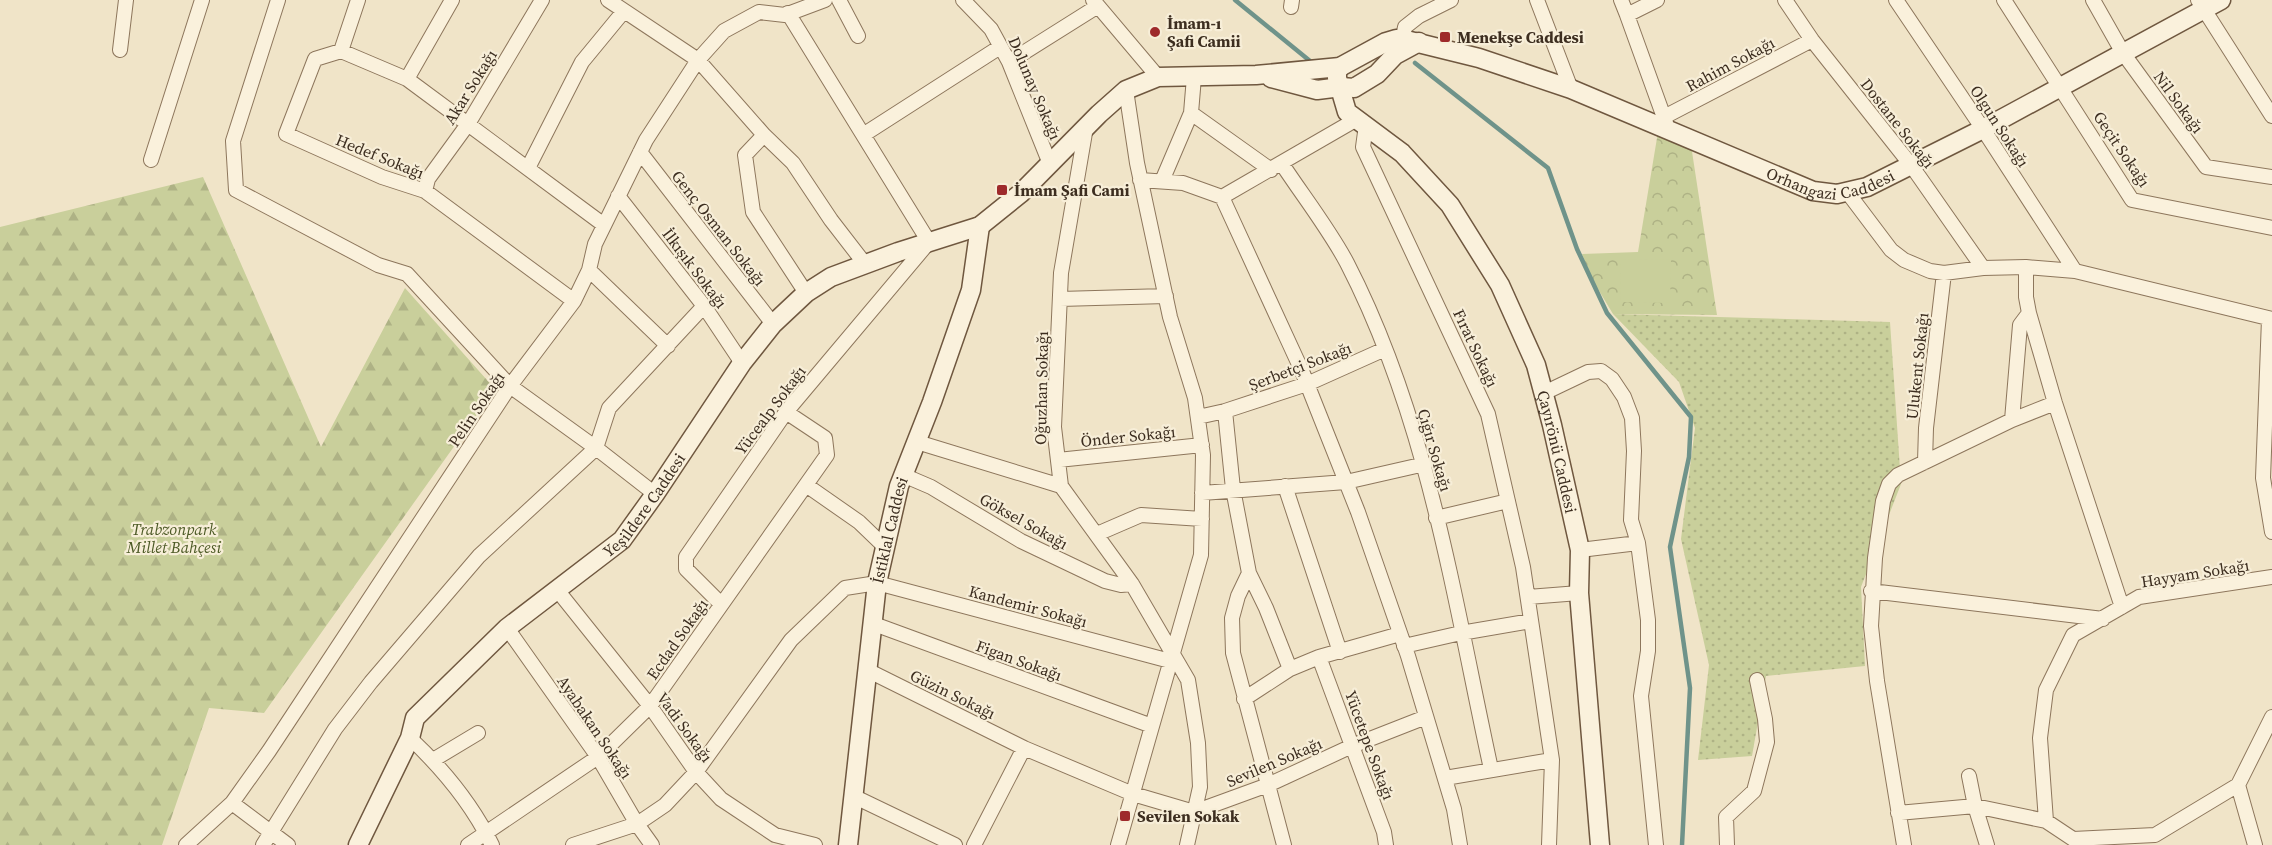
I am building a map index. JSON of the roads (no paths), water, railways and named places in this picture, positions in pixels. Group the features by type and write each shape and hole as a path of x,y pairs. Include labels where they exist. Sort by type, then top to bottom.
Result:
{"street":[{"path":"120,50 126,0"},
{"path":"151,160 202,0"},
{"path":"278,0 233,141 236,190 378,265 407,274 510,386 655,494"},
{"path":"358,0 341,51 407,79 604,225"},
{"path":"407,79 452,0"},
{"name":"Akar Sokağı","path":"425,191 428,179 468,124 542,0"},
{"path":"608,0 698,60 764,135 793,163 831,220 865,264"},
{"path":"757,6 788,14 825,0"},
{"path":"839,0 858,36"},
{"name":"Dolunay Sokağı","path":"963,0 991,29 1009,62 1050,164"},
{"path":"1407,45 1405,27 1419,16 1450,0"},
{"path":"1537,0 1571,89"},
{"path":"1621,0 1667,124"},
{"path":"1627,15 1657,0"},
{"name":"Dostane Sokağı","path":"1785,0 1812,40 1911,165 1983,268"},
{"name":"Olgun Sokağı","path":"1896,0 2075,271"},
{"name":"Geçit Sokağı","path":"2004,0 2132,200 2272,228"},
{"name":"Nil Sokağı","path":"2092,0 2123,53 2206,166 2272,177"},
{"name":"Orhangazi Caddesi","path":"1407,45 1479,58 1667,124 1813,191 1826,194 1848,193 1867,187 1983,129 2123,53 2201,5 2221,0"},
{"path":"1009,62 1096,3 1158,77"},
{"path":"2201,5 2272,116"},
{"name":"Pelin Sokağı","path":"186,845 232,803 269,751 510,386 574,302 589,270 595,244 640,152 698,60 724,31 757,6"},
{"path":"528,168 582,62 624,11"},
{"path":"788,14 929,242"},
{"name":"Rahim Sokağı","path":"1667,124 1812,40"},
{"path":"980,226 1021,193 1126,90 1158,77 1256,75 1340,67 1386,42 1407,45"},
{"path":"1256,75 1317,90 1350,86 1377,74 1407,45"},
{"path":"863,135 1000,47"},
{"name":"Hedef Sokağı","path":"341,51 315,58 286,134 381,177 425,191 574,302"},
{"path":"1362,55 1371,54 1377,57 1381,69"},
{"name":"Çayırönü Caddesi","path":"1340,67 1337,78 1350,86 1343,104 1347,112 1402,153 1450,205 1500,285 1536,365 1580,550 1579,593 1600,845"},
{"path":"1162,181 1191,113 1194,77"},
{"path":"1118,845 1201,555 1202,519 1202,445 1195,398 1166,296 1140,180 1126,90"},
{"name":"Çığır Sokağı","path":"1191,113 1277,167 1346,261 1385,349 1425,464 1491,769"},
{"path":"1222,197 1362,122"},
{"name":"Fırat Sokağı","path":"1362,122 1364,147 1488,414 1528,597 1552,760 1549,845"},
{"name":"Oğuzhan Sokağı","path":"1061,486 1054,426 1061,273 1086,127"},
{"path":"764,135 745,155 753,212 806,293"},
{"name":"Genç Osman Sokağı","path":"640,152 773,324"},
{"path":"1140,180 1183,183 1222,197 1307,384 1346,482 1402,640 1454,809 1460,845"},
{"path":"1848,193 1891,250 1916,267 1944,273 1983,268 2026,267 2075,271 2271,319 2263,478 2272,532"},
{"name":"İlkışık Sokağı","path":"618,196 704,306 742,363"},
{"name":"Yeşildere Caddesi","path":"358,845 410,738 415,718 507,628 558,591 621,540 655,494 742,363 773,324 806,293 831,277 980,226"},
{"name":"İstiklal Caddesi","path":"848,845 877,582 898,486 917,442 971,290 980,226"},
{"name":"Yücealp Sokağı","path":"721,604 686,569 686,557 786,412 929,242"},
{"path":"2026,267 2026,297 2029,314 2055,404 2122,607"},
{"path":"589,270 668,346"},
{"name":"Ulukent Sokağı","path":"1925,462 1926,428 1944,273"},
{"path":"1060,299 1166,296"},
{"path":"264,845 335,729 371,682 478,556 596,448 609,408 704,306"},
{"path":"2012,420 2020,324 2029,314"},
{"name":"Şerbetçi Sokağı","path":"1198,417 1225,411 1307,384 1385,349"},
{"path":"1544,393 1588,372 1601,371 1612,379 1624,397 1632,418 1634,451 1631,520 1638,543 1648,621 1648,651 1641,696 1656,845"},
{"path":"1904,845 1877,681 1871,626 1871,591 1883,501 1889,484 1898,475 2012,420 2055,404"},
{"path":"1225,411 1233,489 1249,573 1266,608 1290,669"},
{"name":"Ecdad Sokağı","path":"468,845 489,839 598,757 650,706 827,455 825,438 786,412"},
{"path":"917,442 1061,486 1132,584 1172,657 1188,680 1198,743 1200,787 1187,845"},
{"name":"Önder Sokağı","path":"1058,460 1202,445"},
{"path":"1202,493 1346,482 1425,464"},
{"name":"Göksel Sokağı","path":"903,476 932,487 1021,541 1094,576 1121,585 1132,584"},
{"path":"806,485 859,522 885,547"},
{"path":"1285,486 1340,652"},
{"path":"1436,518 1508,501"},
{"path":"1097,534 1141,515 1202,519"},
{"path":"1580,550 1638,543"},
{"path":"1249,573 1238,596 1232,618 1233,652 1282,845"},
{"name":"Hayyam Sokağı","path":"2046,821 2040,738 2046,690 2073,635 2139,597 2272,577"},
{"path":"573,845 637,824 665,805 696,772 791,640 845,588 877,582"},
{"name":"Kandemir Sokağı","path":"877,582 1172,657"},
{"name":"Vadi Sokağı","path":"558,591 650,706 696,772 721,799 775,835 815,845"},
{"path":"1871,591 2103,619"},
{"path":"1528,597 1579,593"},
{"path":"1244,699 1290,669 1319,657 1402,640 1532,621"},
{"name":"Figan Sokağı","path":"874,624 1152,726"},
{"name":"Ayabakan Sokağı","path":"507,628 598,757 637,824 652,845"},
{"name":"Yücetepe Sokağı","path":"1319,657 1384,832 1386,845"},
{"name":"Güzin Sokağı","path":"867,670 1024,748 1133,794"},
{"path":"1727,845 1726,817 1755,791 1767,742 1765,718 1756,680"},
{"name":"Sevilen Sokağı","path":"1194,812 1268,785 1352,746 1426,717"},
{"path":"1898,813 1975,806 2046,821 2073,842 2157,840 2238,785 2272,717"},
{"path":"434,760 478,733"},
{"path":"410,738 434,760 471,807 489,839"},
{"path":"974,845 1024,748"},
{"path":"1444,778 1552,760"},
{"path":"1969,776 1987,845"},
{"path":"2238,785 2255,845"},
{"path":"1133,794 1194,812"},
{"path":"853,796 955,845"},
{"path":"232,803 288,845"}],"waterway":[{"path":"1235,0 1310,61"},
{"path":"1415,63 1548,168 1577,249 1607,313 1691,417 1689,457 1670,547 1690,688 1682,845"}],"place":[{"name":"İmam-ı Şafi Camii","path":"1155,32"},
{"name":"Menekşe Caddesi","path":"1445,37"},
{"name":"İmam Şafi Cami","path":"1002,190"},
{"name":"Sevilen Sokak","path":"1125,816"}],"park label":[{"name":"Trabzonpark Millet Bahçesi","path":"174,538"}]}
